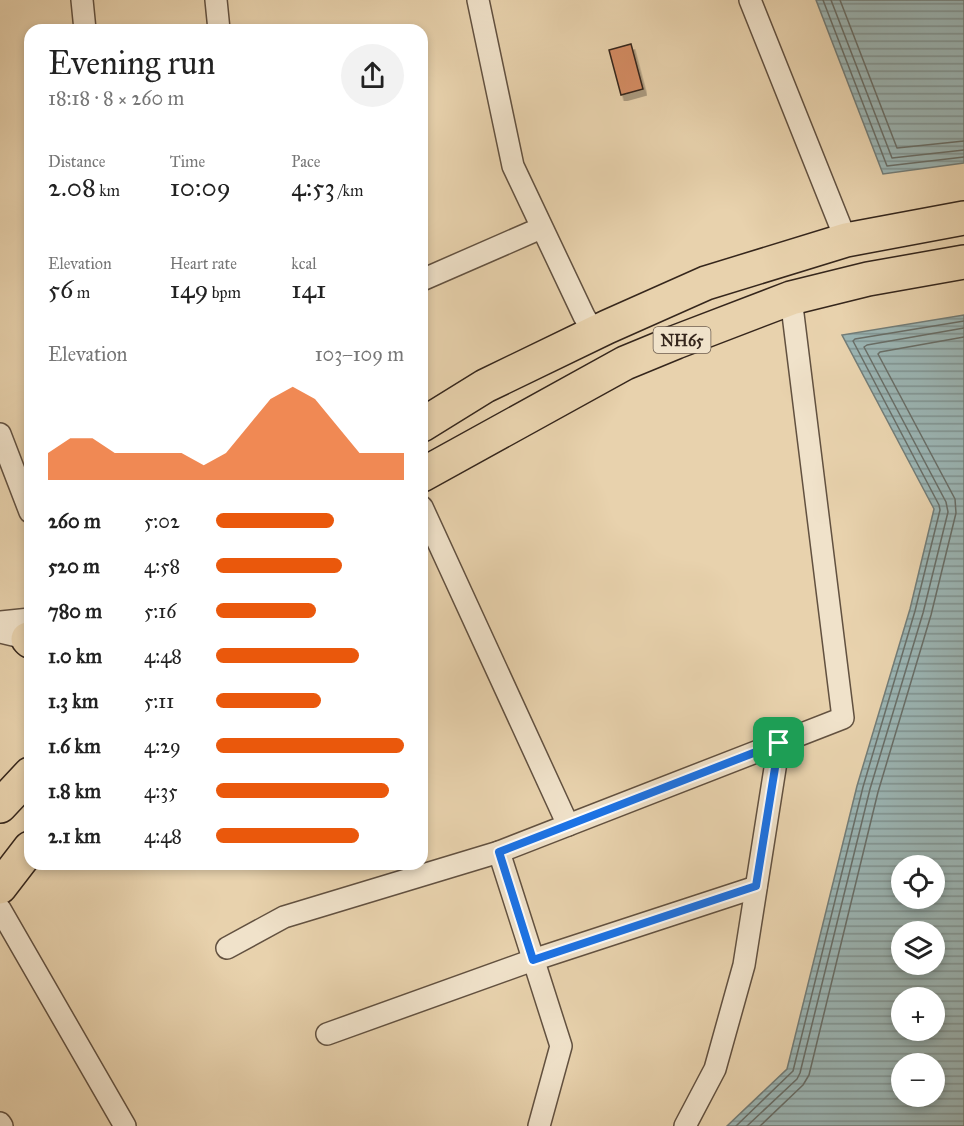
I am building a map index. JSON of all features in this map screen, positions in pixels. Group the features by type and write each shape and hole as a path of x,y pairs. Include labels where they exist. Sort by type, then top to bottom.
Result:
{"highway":[{"name":"NH65","path":"428,421 485,386 607,327 706,284 846,240 964,218"},
{"name":"NH65","path":"428,472 625,363 791,298 868,279 964,262"},
{"path":"0,806 24,780"},
{"path":"0,887 24,856"}],"street":[{"path":"81,0 84,24"},
{"path":"216,0 218,24"},
{"path":"478,0 513,166 541,228 595,334"},
{"path":"750,0 846,240"},
{"path":"428,277 541,228"},
{"path":"227,948 284,917 499,852 843,718 791,298"},
{"path":"0,434 24,496"},
{"path":"428,520 568,825"},
{"path":"0,622 24,634"},
{"path":"685,1126 715,1068 744,965 779,743"},
{"path":"499,852 561,1046 539,1126"},
{"path":"327,1034 533,960 756,886"},
{"path":"0,909 125,1126"}],"water":[{"path":"816,0 964,0 964,163 883,174"},
{"path":"964,315 964,1126 727,1126 787,1069 857,786 910,609 934,509 842,335"}],"building":[{"path":"631,44 643,89 621,95 609,50"}],"route":[{"path":"779,743 756,886 533,960 499,852 779,743"}]}
